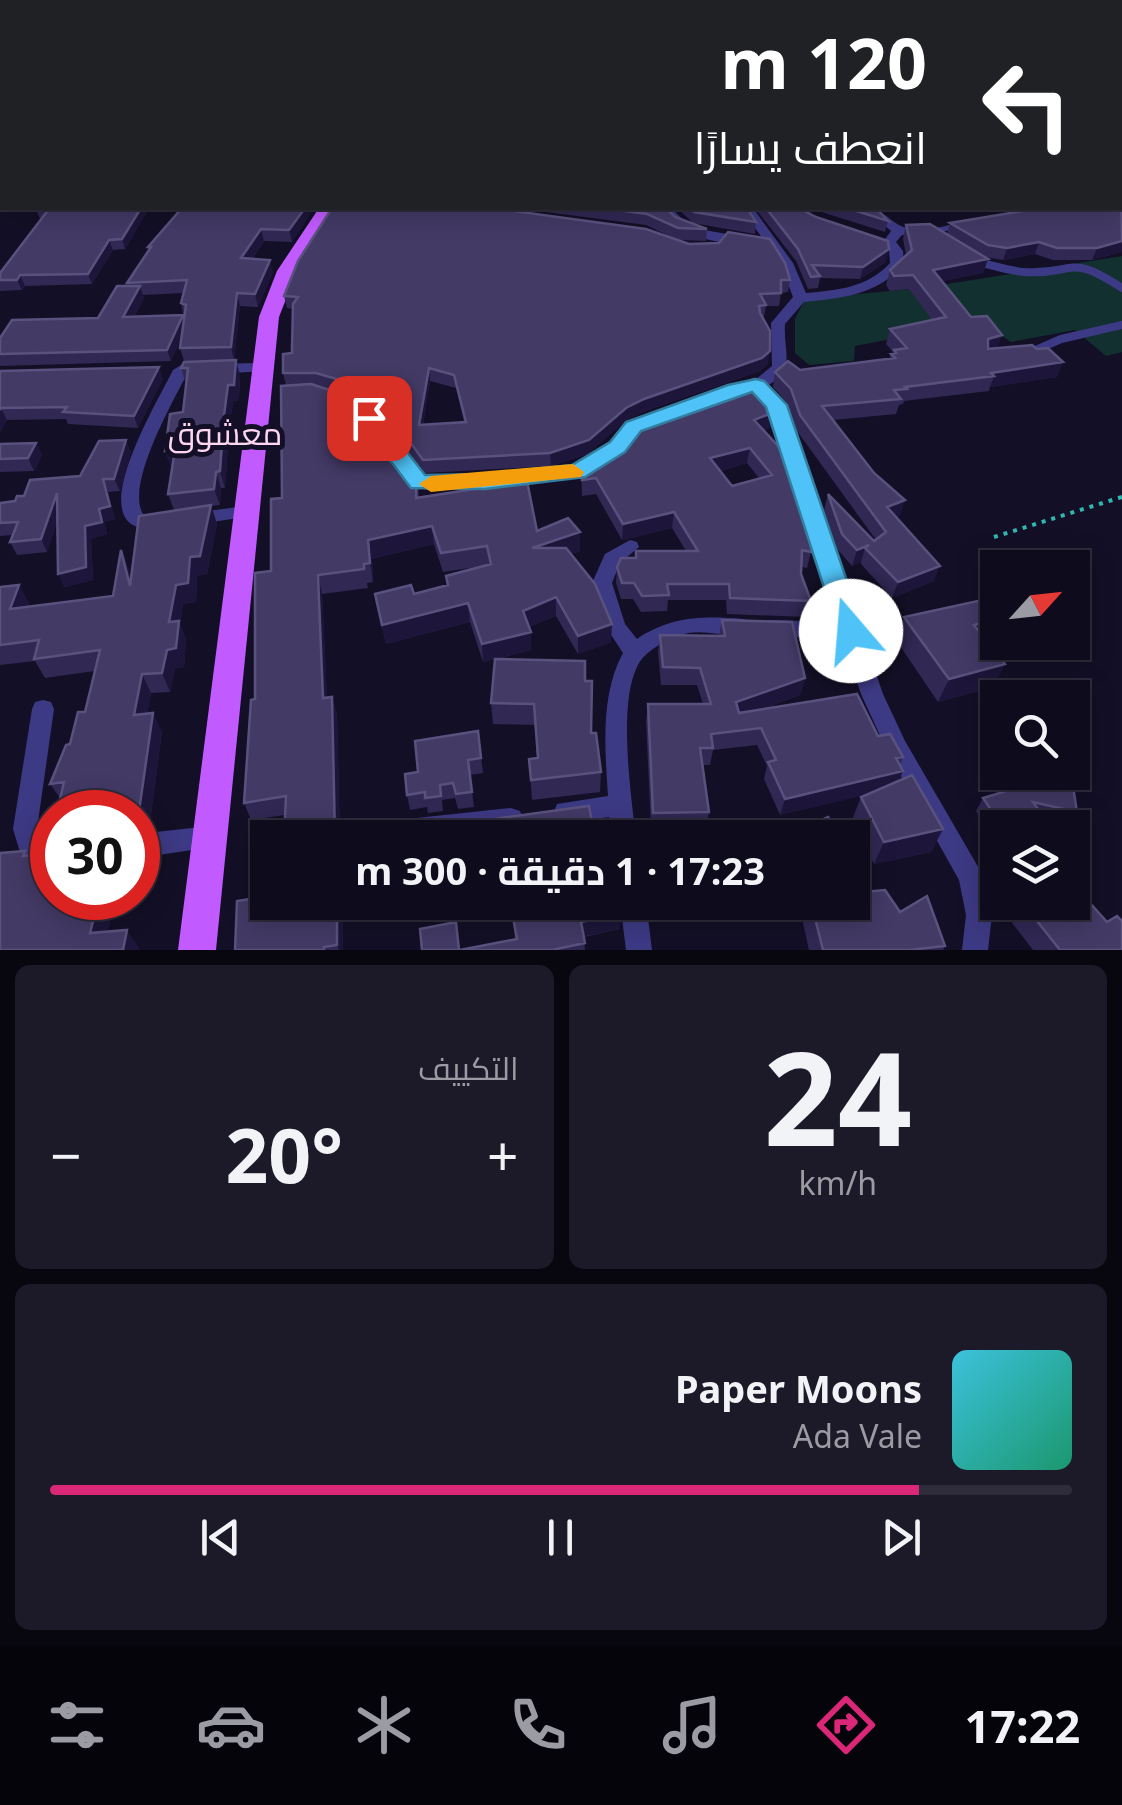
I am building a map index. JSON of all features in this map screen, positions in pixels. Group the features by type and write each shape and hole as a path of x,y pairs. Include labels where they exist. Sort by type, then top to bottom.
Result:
{"main road":[{"path":"196,950 246,512 270,396 262,368 269,318 278,294 326,210"}],"street":[{"path":"668,210 688,230 770,244"},
{"path":"748,210 790,268 798,282 800,298"},
{"path":"871,210 898,260 888,276 876,284 800,298 778,323 782,356 775,376 746,387 776,405 872,694 897,748 971,877 979,915 975,950"},
{"path":"889,238 980,222"},
{"path":"699,249 712,248 720,238"},
{"path":"246,512 171,521 139,520 131,515 128,499 172,371 262,368"},
{"path":"313,393 332,394 357,406 379,428 413,478 426,484 577,472 618,447 628,430 682,409"},
{"path":"630,548 612,559 602,583 616,627 635,653"},
{"path":"622,820 617,757 627,664 635,653 660,636 694,624 851,631"},
{"path":"31,790 42,710"},
{"path":"30,794 25,829 30,844"},
{"path":"492,820 620,805"},
{"path":"160,844 210,838"},
{"path":"635,920 639,950"}],"lane":[{"path":"928,232 941,240"},
{"path":"968,256 981,264 1026,272 1072,265 1090,267 1122,288"},
{"path":"1023,356 1061,339 1122,325"}],"path":[{"path":"994,537 1122,498"}],"green space":[{"path":"1122,256 1122,352 1106,356 1075,330 1011,342 980,322 855,346 854,361 809,365 795,353 795,319 805,299 922,288"}],"building":[{"path":"48,210 140,210 122,239 109,240 88,274 20,275 17,280 0,280 0,273"},
{"path":"180,210 304,210 289,230 261,229 241,258 270,260 255,294 237,293 231,347 180,348 186,305 181,303 187,280 127,283 148,247"},
{"path":"331,210 507,210 646,229 689,244 719,243 728,232 770,239 790,280 781,280 781,293 760,294 766,305 759,306 760,313 770,331 770,351 762,358 644,399 626,408 589,440 550,453 423,460 403,432 407,432 407,402 394,402 398,384 350,383 316,373 283,373 283,354 292,353 293,304 298,297 284,296 298,261","holes":["429,368 454,375 466,422 419,425"]},
{"path":"617,210 668,210 675,217 707,229 678,228 647,214"},
{"path":"748,210 756,222 694,212"},
{"path":"768,210 803,210 888,241 889,249 863,267 812,265 820,276 811,277 798,249"},
{"path":"853,210 878,210 888,221"},
{"path":"1029,210 1121,210 1122,241 1097,248 1057,248 1039,242 1007,248 988,245 950,223"},
{"path":"930,224 988,259 933,270 971,317 987,316 1002,335 988,339 988,349 1032,345 1037,349 1048,348 1063,362 894,390 901,399 822,406 874,473 905,500 887,507 940,566 898,582 865,548 869,545 857,550 842,534 828,494 874,541 886,532 800,415 791,389 775,372 788,361 800,370 895,358 891,354 896,353 894,350 907,348 890,329 946,317 913,275 894,276 890,270 912,250 906,225"},
{"path":"117,286 140,286 123,317 183,315 167,350 0,354 0,338 12,320 98,318"},
{"path":"236,360 234,385 228,385 220,471 216,472 214,489 168,494 175,450 165,451 170,414 183,412 188,368 181,368 184,362"},
{"path":"159,367 134,416 63,412 67,407 0,410 0,371"},
{"path":"754,379 767,393 774,412 754,420 789,458 814,531 811,552 802,550 801,574 811,601 730,598 729,584 667,584 669,595 642,596 634,583 622,583 617,567 621,558 636,558 636,551 698,551 674,512 623,524 596,478 582,480 581,463 626,439 643,419","holes":["750,448 772,475 732,486 710,458"]},
{"path":"311,384 342,394 351,402 353,427 359,427 360,444 382,439 408,471 417,472 416,498 527,481 537,531 568,518 580,532 532,548 566,548 595,584 612,624 578,636 556,597 523,611 531,632 482,644 468,603 382,625 375,594 411,585 414,594 448,585 446,576 491,564 487,546 441,553 432,526 368,540 370,563 364,564 364,569 318,575 323,698 332,697 335,820 285,820 286,796 244,803 251,700 255,699 255,573 271,571 271,499 282,498 281,386"},
{"path":"126,440 114,479 103,479 110,506 99,509 102,522 85,526 86,567 58,574 57,493 41,539 10,542 18,522 0,523 0,503 24,496 30,480 80,476 99,441"},
{"path":"36,443 28,458 0,459 0,444"},
{"path":"211,505 200,556 190,557 188,583 176,585 169,622 179,621 176,648 167,650 162,673 142,674 134,715 153,713 142,790 62,790 64,782 50,784 66,745 70,744 78,712 85,712 100,650 34,659 39,640 0,645 0,587 19,585 10,609 113,596 121,550 130,586 139,516"},
{"path":"980,600 980,624 974,625 980,633 980,660 1002,660 1005,664 949,679 904,617"},
{"path":"722,620 792,622 805,678 736,702 739,713 857,694 878,736 890,734 903,757 896,758 903,771 785,799 768,762 776,760 761,728 711,734 713,748 700,748 709,812 653,813 648,704 711,704 700,668 663,667 660,635 725,636"},
{"path":"495,659 585,661 585,681 592,681 591,733 596,733 601,772 531,780 529,759 538,758 534,704 491,703"},
{"path":"478,731 481,758 468,760 472,792 456,794 453,783 440,785 441,796 425,798 425,792 407,795 405,774 418,772 415,741"},
{"path":"912,775 943,829 884,842 861,797"},
{"path":"1010,790 1074,790 1077,810 1033,802 1039,810 991,810 983,798"},
{"path":"589,806 592,820 493,820"},
{"path":"25,851 23,856 30,855 30,920 93,920 90,933 127,930 123,950 0,950 0,853"},
{"path":"885,890 900,912 927,896 945,946 823,950 816,920 870,920 870,891"},
{"path":"250,899 250,920 337,920 337,945 324,950 235,950 237,901"},
{"path":"1090,903 1107,922 1117,916 1122,921 1122,950 1060,950 1036,920 1090,920"},
{"path":"513,920 590,920 581,922 585,943 552,950 460,950 517,939"},
{"path":"456,922 459,950 422,950 420,929"}],"slow traffic":[{"path":"431,484 573,472"}],"district":[{"name":"معشوق","path":"225,432"}],"route":[{"path":"369,418 419,483 485,482 577,472 618,447 625,432 634,426 756,385 776,405 851,631"}]}
